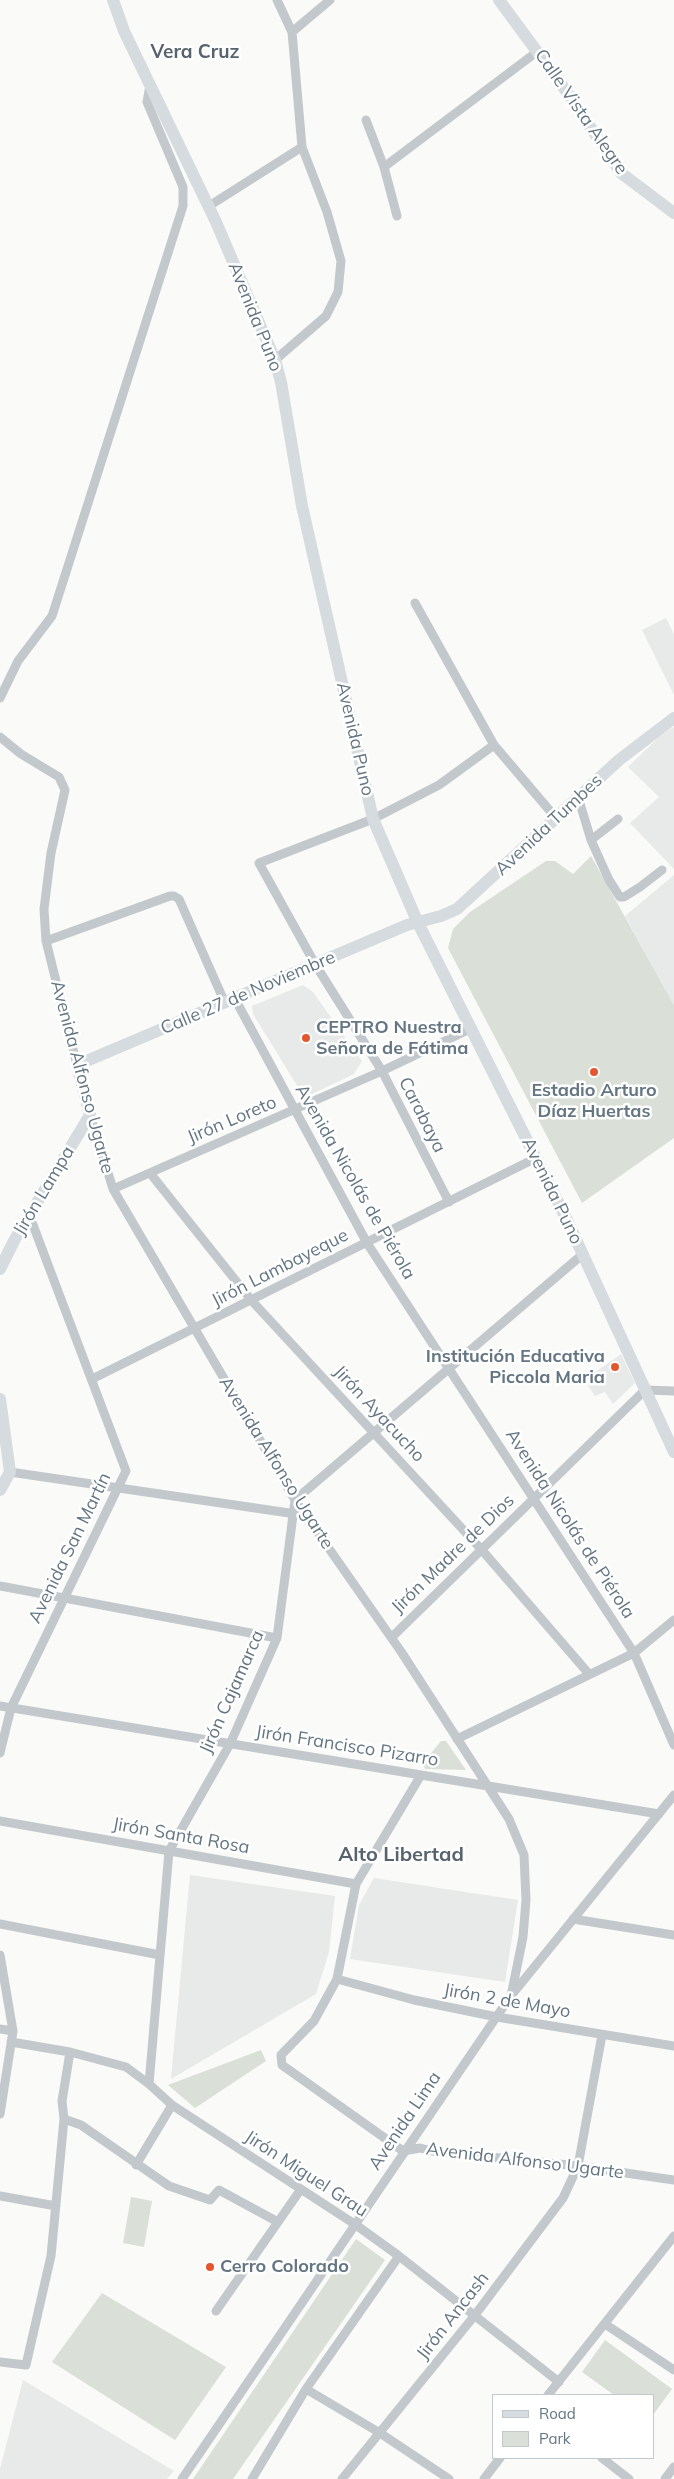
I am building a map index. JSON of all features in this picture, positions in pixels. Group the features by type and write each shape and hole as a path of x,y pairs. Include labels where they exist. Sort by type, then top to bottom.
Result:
{"street":[{"path":"275,360 326,316 338,292 341,261 338,247 302,147 292,32 277,0"},
{"path":"292,32 330,0"},
{"name":"Calle Vista Alegre","path":"499,0 538,51 621,173 674,213"},
{"name":"Avenida Puno","path":"114,1 124,32 209,206 275,360 281,382 302,506 373,819 418,923 583,1254 674,1452"},
{"path":"384,167 538,51"},
{"path":"0,698 18,661 52,616 183,206 182,187 147,102 150,85"},
{"path":"366,120 384,167 397,216"},
{"path":"209,206 302,147"},
{"path":"415,603 494,745 556,818"},
{"name":"Avenida Tumbes","path":"418,923 441,916 457,908 639,743 674,718"},
{"name":"Avenida Alfonso Ugarte","path":"0,737 21,754 59,777 65,790 50,862 44,909 46,941 90,1114 113,1189 295,1500 392,1637 509,1819 524,1856 526,1900 523,1937 511,1996"},
{"path":"373,819 439,785 494,745"},
{"path":"578,797 591,840 609,880 620,897 624,897 640,887 662,870"},
{"name":"Carabaya","path":"373,819 259,863 315,964 382,1072 449,1202"},
{"path":"591,840 618,819"},
{"name":"Avenida Nicolás de Piérola","path":"46,941 170,896 179,899 230,1001 295,1110 367,1243 634,1653 674,1745"},
{"name":"Calle 27 de Noviembre","path":"77,1065 407,925 418,923"},
{"name":"Jirón Loreto","path":"113,1189 382,1072 472,1028"},
{"name":"Jirón Lampa","path":"0,1269 15,1239 30,1217 90,1114"},
{"name":"Jirón Lambayeque","path":"92,1379 194,1330 536,1158"},
{"name":"Jirón Ayacucho","path":"150,1173 252,1301 481,1549 589,1674"},
{"name":"Avenida San Martín","path":"0,1753 11,1708 126,1471 30,1217"},
{"path":"295,1500 583,1254"},
{"path":"645,1390 674,1391"},
{"name":"Jirón Madre de Dios","path":"392,1637 645,1390"},
{"path":"0,1399 10,1472 0,1490"},
{"path":"10,1472 306,1516"},
{"name":"Jirón Cajamarca","path":"150,2084 168,1851 230,1744 277,1638 295,1500"},
{"path":"0,1586 277,1638"},
{"path":"457,1739 634,1653 674,1620"},
{"name":"Jirón Francisco Pizarro","path":"0,1706 659,1814"},
{"name":"Avenida Alfonso Ugarte","path":"421,1775 356,1884 337,1979 314,2021 281,2055 282,2066 403,2151 420,2148 432,2151 578,2166 674,2180"},
{"name":"Avenida Lima","path":"182,2479 356,2225 403,2151 511,1996 674,1795"},
{"name":"Jirón Santa Rosa","path":"0,1821 356,1884"},
{"path":"573,1919 674,1935"},
{"path":"0,1924 160,1955"},
{"path":"0,1955 13,2031 0,2114"},
{"name":"Jirón 2 de Mayo","path":"337,1979 414,2000 497,2017 674,2046"},
{"path":"0,2029 13,2031"},
{"name":"Jirón Ancash","path":"342,2479 475,2315 563,2198 578,2166 602,2034"},
{"name":"Jirón Miguel Grau","path":"11,2042 70,2052 126,2068 150,2084 172,2105 356,2225 399,2256 559,2382"},
{"path":"0,2362 26,2365 51,2256 64,2119 62,2101 70,2052"},
{"path":"136,2165 172,2105"},
{"path":"64,2119 81,2125 136,2165 170,2186 210,2200 219,2190 278,2222"},
{"path":"216,2311 301,2189"},
{"path":"0,2196 56,2206"},
{"path":"549,2394 674,2236"},
{"path":"252,2479 306,2389 399,2256"},
{"path":"606,2324 674,2370"},
{"path":"306,2389 380,2433 449,2479"},
{"path":"484,2479 499,2459"},
{"path":"603,2459 629,2479"},
{"path":"665,2479 674,2467"}],"shaded area":[{"path":"666,618 674,634 674,695 642,630"},
{"path":"674,727 674,869 630,823 659,797 628,767 660,736"},
{"path":"674,875 674,1005 625,916"},
{"name":"CEPTRO Nuestra Señora de Fátima","path":"303,985 313,992 362,1061 354,1074 312,1094 301,1092 253,1014 252,1006"},
{"name":"Institución Educativa Piccola Maria","path":"621,1354 635,1383 613,1404 605,1392 595,1396 584,1380"},
{"path":"190,1875 335,1896 329,1952 316,1994 171,2079"},
{"path":"374,1878 518,1900 505,1982 350,1959 359,1905"},
{"path":"23,2380 174,2471 167,2479 0,2479 0,2469"}],"green space":[{"name":"Estadio Arturo Díaz Huertas","path":"591,856 674,1005 674,1138 582,1203 448,948 453,929 470,912 546,861 555,861 573,874"},
{"path":"441,1741 446,1741 466,1770 425,1769 423,1763"},
{"path":"261,2050 266,2061 195,2108 168,2085"},
{"path":"131,2197 152,2201 144,2247 123,2243"},
{"path":"356,2239 385,2260 233,2479 193,2479"},
{"path":"102,2293 226,2367 175,2440 52,2362"},
{"path":"605,2340 672,2389 654,2414 654,2394 613,2394 582,2372"}],"place":[{"name":"CEPTRO Nuestra Señora de Fátima","path":"306,1038"},
{"name":"Estadio Arturo Díaz Huertas","path":"594,1072"},
{"name":"Institución Educativa Piccola Maria","path":"615,1367"},
{"name":"Cerro Colorado","path":"210,2267"}],"district":[{"name":"Vera Cruz","path":"195,52"},
{"name":"Alto Libertad","path":"401,1855"}]}
